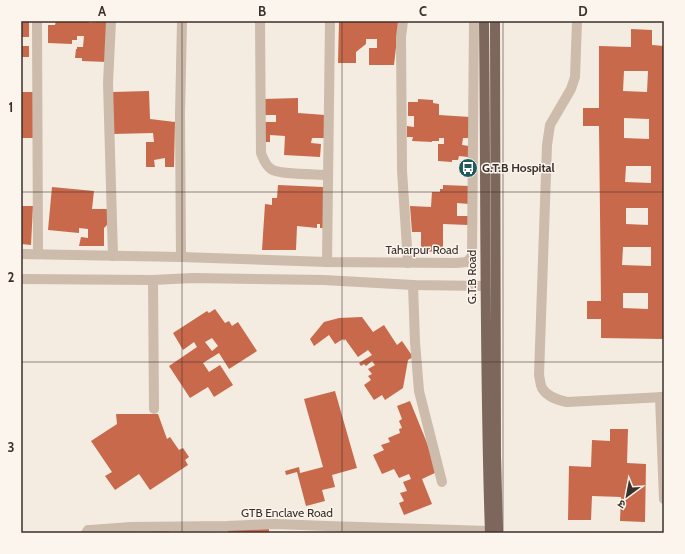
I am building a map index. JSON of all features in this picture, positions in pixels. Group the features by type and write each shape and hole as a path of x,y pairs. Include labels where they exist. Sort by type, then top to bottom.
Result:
{"main road":[{"name":"G.T.B Road","path":"484,21 485,286 492,532"},
{"name":"G.T.B Road","path":"492,532 496,441 495,21"}],"street":[{"path":"21,254 38,254 37,21"},
{"path":"111,21 108,82 113,256"},
{"path":"181,257 180,116 182,21"},
{"path":"260,21 261,152 264,161 270,168 280,172 328,175"},
{"path":"327,262 330,21"},
{"path":"403,21 401,37 402,171 408,263"},
{"name":"Taharpur Road","path":"38,254 327,262 467,262 472,256 474,21"},
{"path":"577,21 575,77 571,89 550,124 547,145 539,375 542,388 549,395 562,401 568,402 662,397 664,499"},
{"path":"21,279 153,280 193,278 324,280 413,285 485,286"},
{"path":"153,280 154,409"},
{"path":"413,285 418,391 442,482"},
{"name":"GTB Enclave Road","path":"86,533 88,530 227,530 275,528 492,532"}],"building":[{"path":"21,21 29,21 29,37 21,37"},
{"path":"56,21 89,21 89,23 107,21 107,62 82,61 82,58 75,58 77,47 83,47 84,36 77,36 77,40 72,40 72,44 48,43 48,25 55,25"},
{"path":"339,21 399,21 394,65 369,65 369,48 377,48 377,39 366,39 366,44 356,52 356,63 338,63"},
{"path":"631,29 652,30 652,45 664,46 664,339 601,338 601,319 587,319 587,301 601,301 599,126 583,126 583,108 599,108 599,46 631,47","holes":["624,71 648,71 647,92 623,91","624,118 649,119 649,139 624,138","626,166 651,166 651,183 625,182","626,208 648,208 648,225 626,224","623,247 651,247 651,266 622,265","623,293 648,293 648,309 623,308"]},
{"path":"21,46 29,46 29,57 21,57"},
{"path":"149,91 150,119 175,122 174,167 165,167 165,158 154,160 155,167 146,167 146,142 154,142 153,133 113,134 112,92"},
{"path":"21,92 35,92 35,138 21,138"},
{"path":"298,98 298,113 325,115 324,138 312,138 311,143 321,144 320,157 284,155 285,136 270,135 270,142 265,142 264,122 276,122 276,115 264,115 264,99"},
{"path":"418,99 433,100 433,103 439,104 439,115 470,117 469,138 463,138 462,145 469,146 468,157 459,156 458,160 452,160 452,162 438,161 438,144 444,144 444,138 439,138 439,141 432,142 412,141 413,137 407,137 407,126 414,127 414,116 408,116 408,102 418,102"},
{"path":"278,185 323,187 323,228 320,228 320,224 317,224 317,228 297,226 296,250 262,250 265,204 272,205 272,198 277,198"},
{"path":"443,185 469,186 469,204 457,203 457,216 468,216 468,225 443,224 443,251 421,252 421,232 412,232 410,206 431,207 432,192 440,192 440,189 443,189"},
{"path":"52,187 94,191 92,209 107,209 107,225 104,228 104,246 79,246 81,237 88,238 88,229 79,228 79,233 48,230"},
{"path":"21,206 33,206 31,245 21,244"},
{"path":"215,309 225,323 229,321 232,326 238,322 257,351 229,369 219,353 203,363 209,372 220,365 233,385 214,397 208,387 190,398 169,366 197,347 194,342 183,350 173,333 207,311 209,313","holes":["212,338 218,346 212,351 205,342"]},
{"path":"362,317 373,332 384,325 397,345 402,341 413,357 408,360 403,388 385,400 382,395 374,400 364,385 371,380 368,376 372,374 368,369 375,365 372,361 366,366 364,364 361,366 359,363 372,355 368,350 358,357 345,339 344,341 343,339 335,344 329,335 314,346 310,339 324,322 339,318"},
{"path":"335,391 357,468 332,475 335,487 322,490 325,501 306,506 297,472 286,475 285,471 299,467 300,473 323,467 304,399"},
{"path":"410,401 437,472 422,479 432,504 404,515 399,503 404,501 400,493 407,491 403,482 411,479 409,474 399,478 394,469 382,474 373,455 384,450 381,445 390,442 388,438 400,433 399,429 402,428 399,421 402,419 397,406"},
{"path":"116,414 158,414 167,439 170,437 179,450 183,448 189,457 185,460 188,465 150,490 139,474 115,490 105,476 112,472 91,441 117,424"},
{"path":"610,429 628,429 627,463 646,464 645,522 620,521 621,497 592,496 591,520 568,520 569,466 591,467 592,440 610,441"},
{"path":"228,527 269,527 269,533 228,533"},
{"path":"152,531 169,531 169,533 152,533"}],"place":[{"name":"G.T.B Hospital","path":"468,168"}]}
